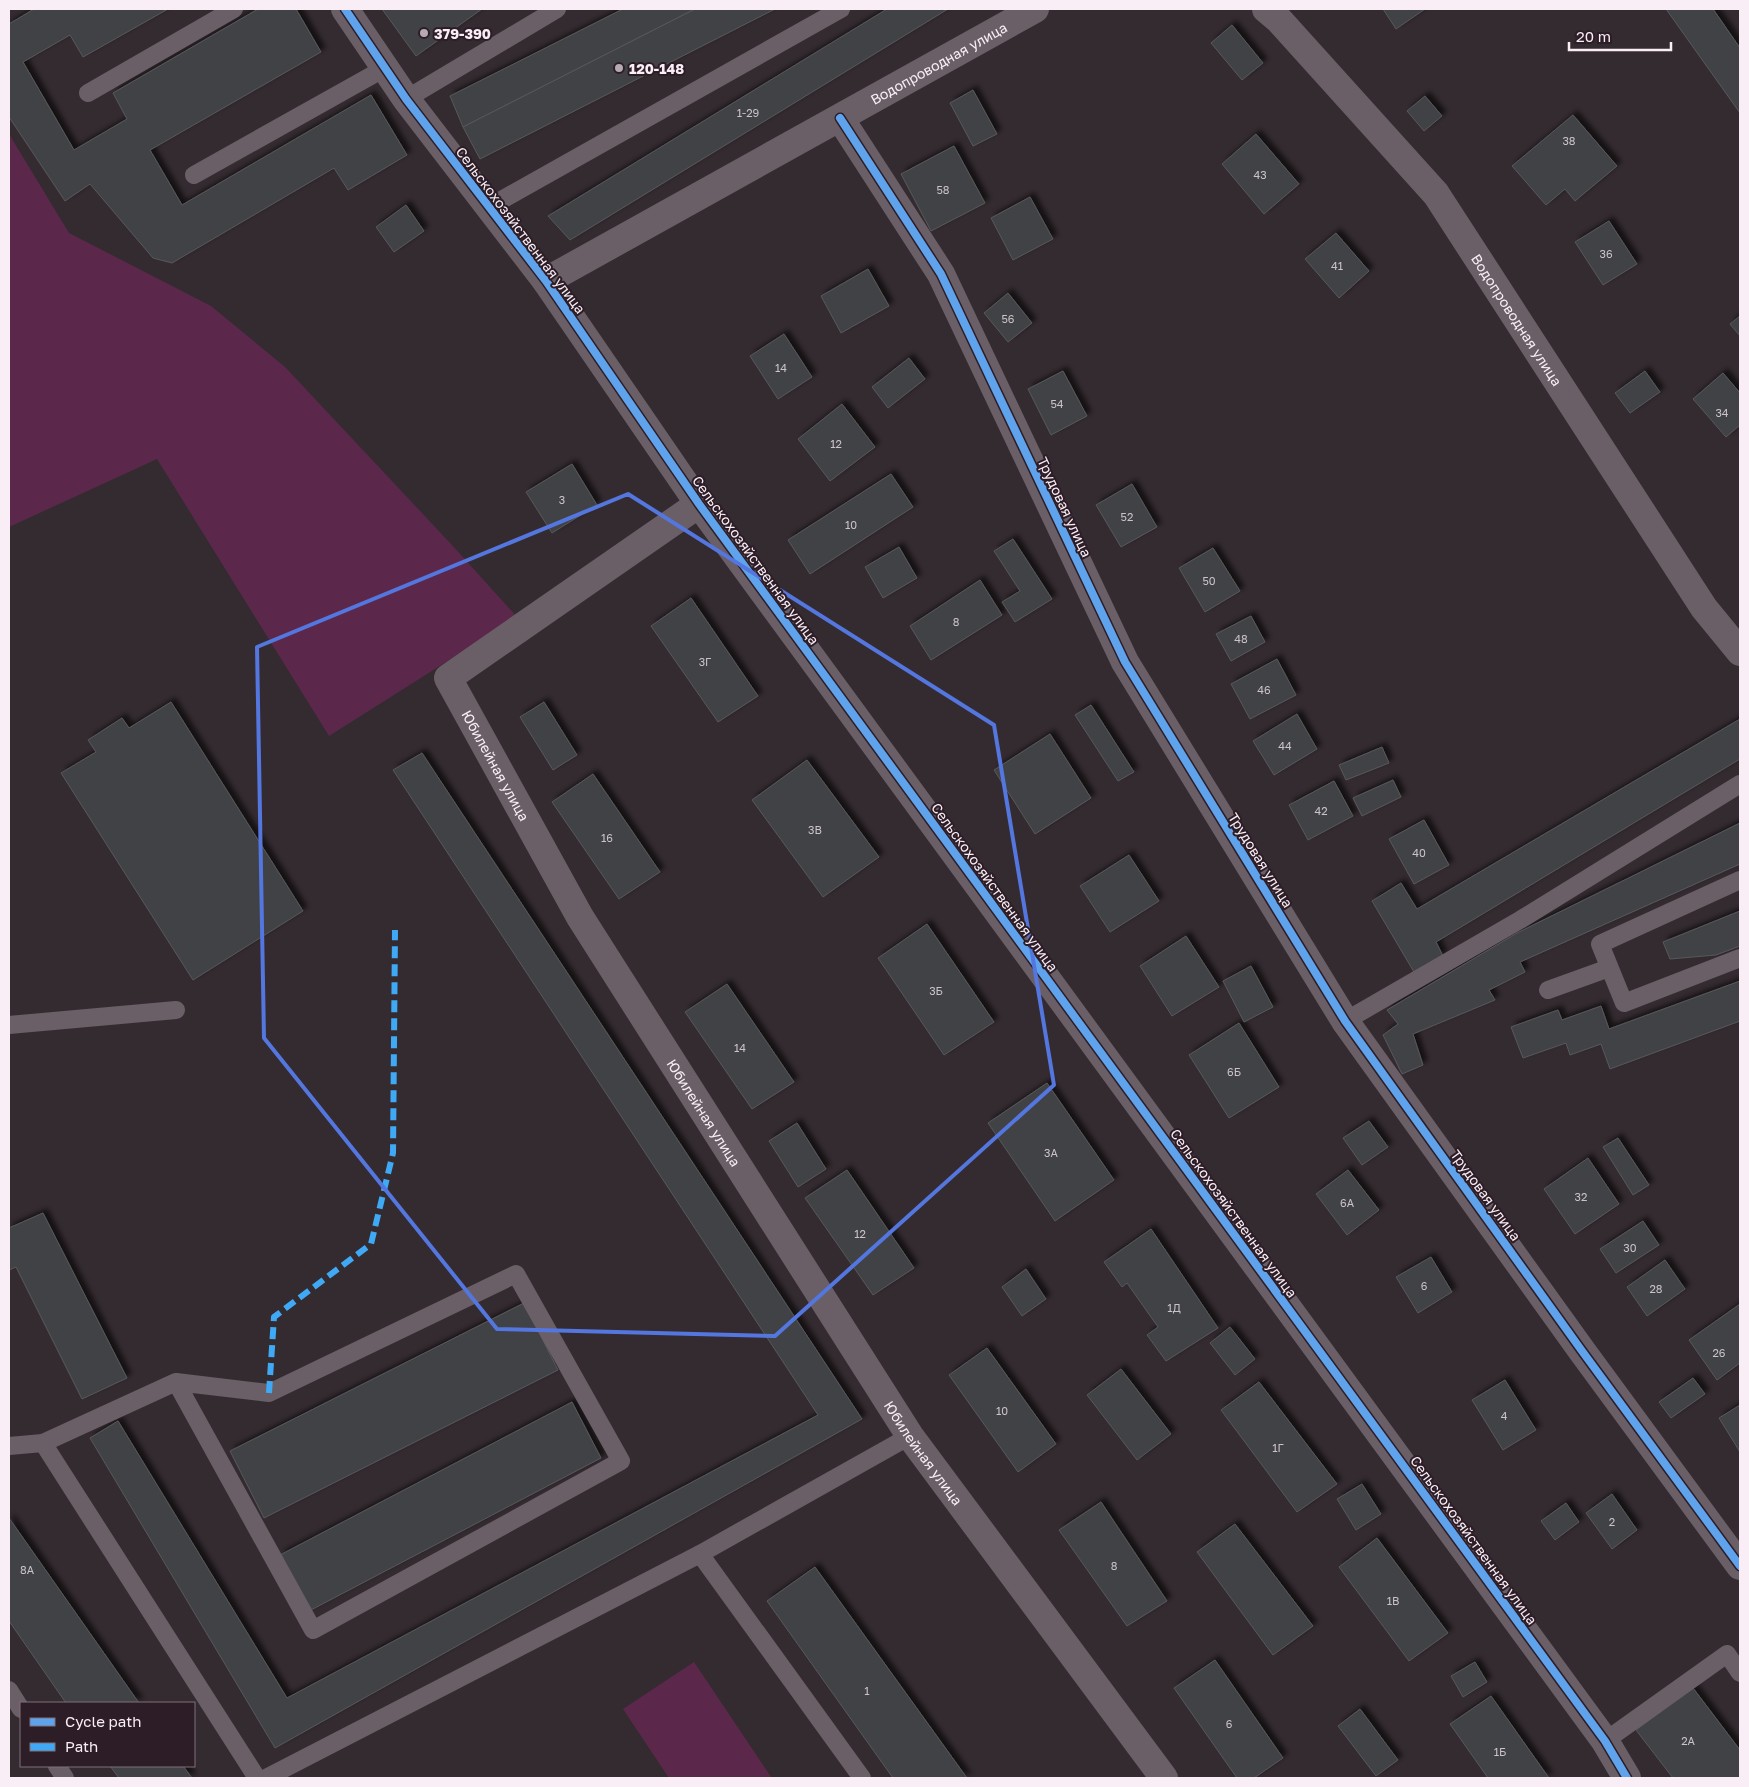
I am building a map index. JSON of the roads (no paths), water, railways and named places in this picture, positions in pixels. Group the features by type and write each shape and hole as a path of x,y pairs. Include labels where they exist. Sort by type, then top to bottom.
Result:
{"street":[{"name":"Сельскохозяйственная улица","path":"345,9 406,99 546,281 699,504 1606,1741 1627,1778"},
{"name":"Водопроводная улица","path":"546,281 1035,9"},
{"name":"Водопроводная улица","path":"1266,9 1279,20 1436,194 1704,608 1740,652"},
{"name":"Трудовая улица","path":"840,118 941,274 1125,662 1345,1021 1582,1351 1740,1566"},
{"name":"Юбилейная улица","path":"699,504 448,678 580,917 910,1436 1164,1778"}],"lane":[{"path":"88,93 234,9"},
{"path":"406,99 557,9"},
{"path":"489,207 841,9"},
{"path":"194,175 385,68"},
{"path":"1345,1021 1520,920 1740,784"},
{"path":"1740,880 1600,944 1624,1003 1740,958"},
{"path":"1548,990 1609,968"},
{"path":"9,1025 176,1010"},
{"path":"9,1446 43,1443 176,1382 269,1393 516,1274 622,1461 313,1630 176,1382"},
{"path":"266,1778 700,1554 910,1436"},
{"path":"43,1443 257,1778"},
{"path":"700,1554 862,1778"},
{"path":"1606,1741 1727,1654 1740,1673"},
{"path":"9,1690 20,1707"},
{"path":"58,1767 66,1778"}],"place":[{"name":"379-390","path":"424,33"},
{"name":"120-148","path":"619,68"}]}
